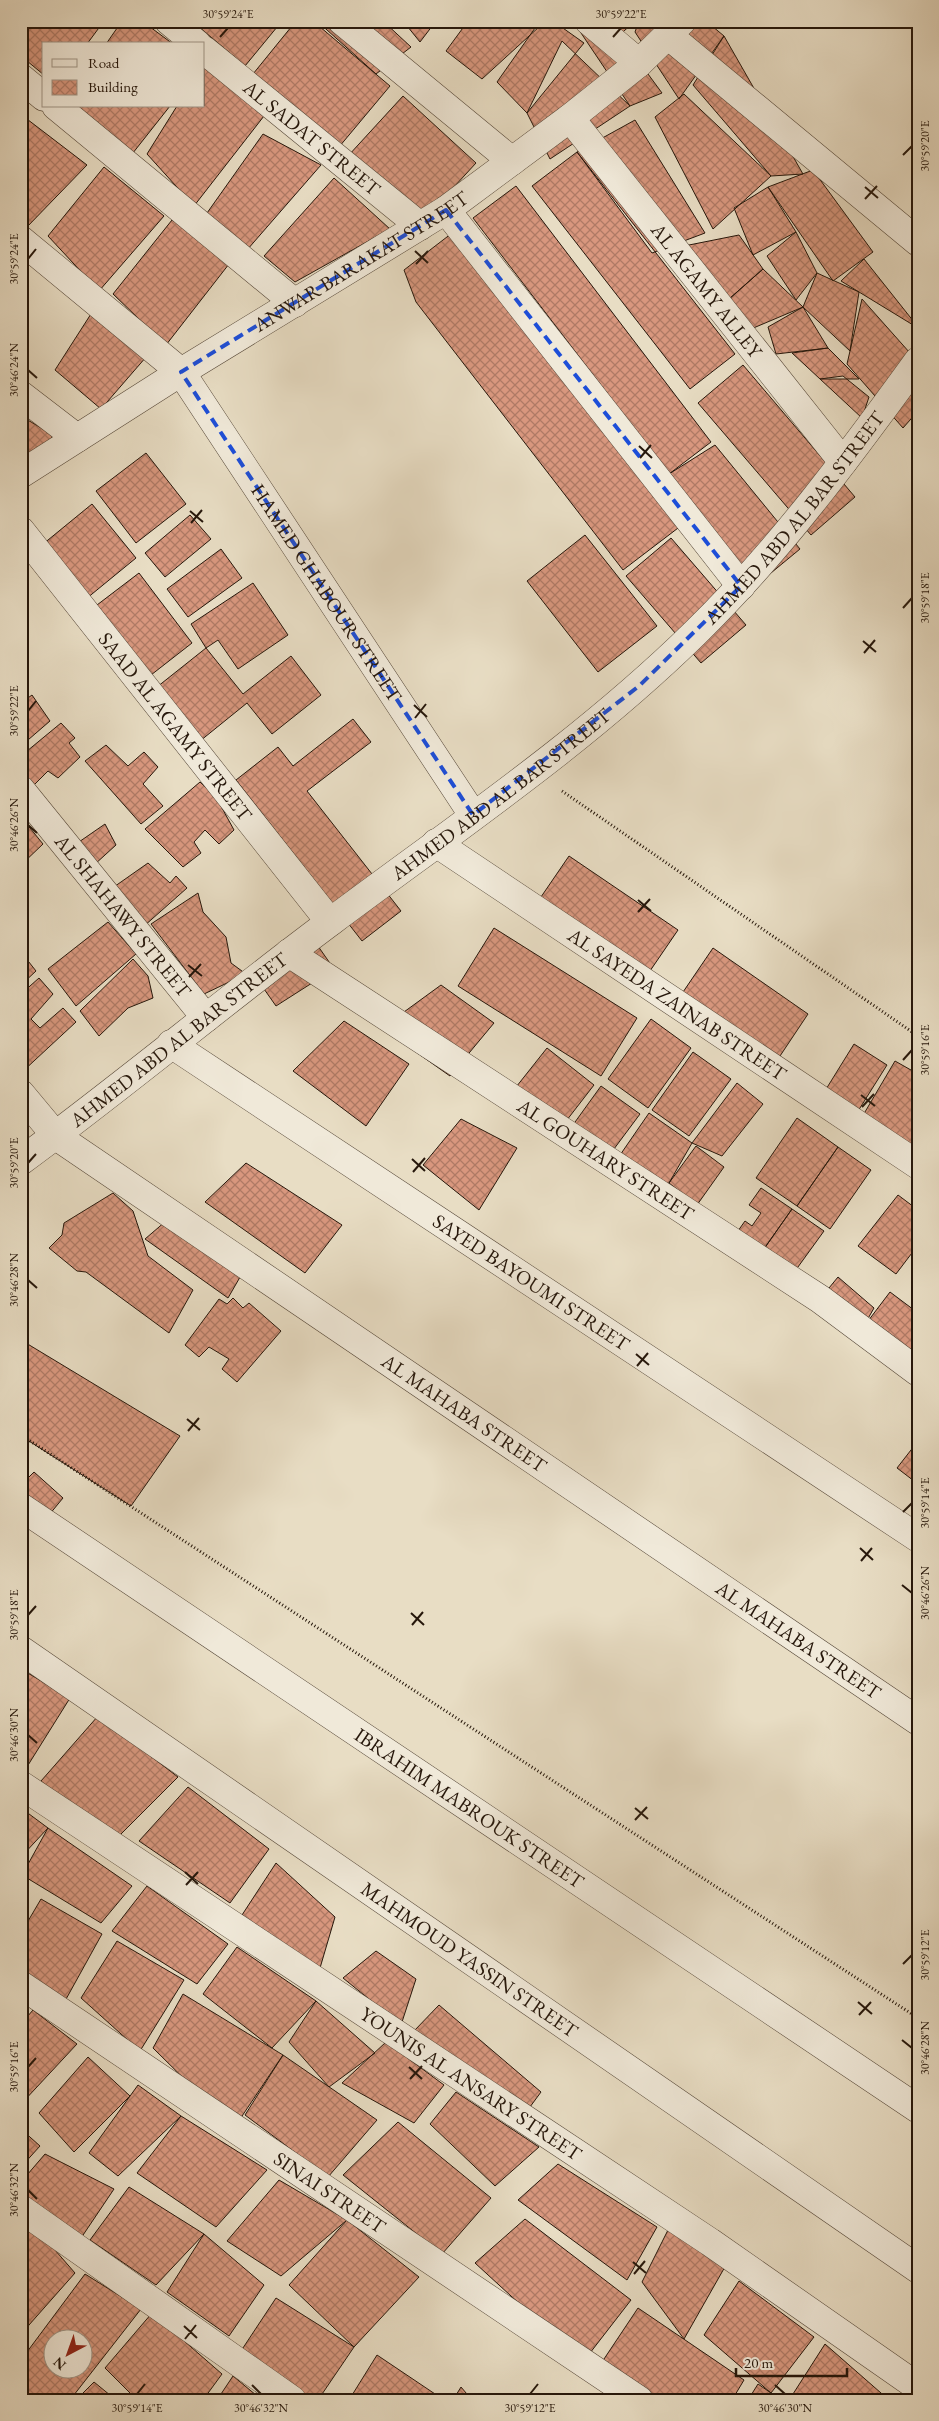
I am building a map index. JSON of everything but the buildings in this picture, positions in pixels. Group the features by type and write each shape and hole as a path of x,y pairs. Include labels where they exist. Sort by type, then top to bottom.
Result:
{"street":[{"path":"169,21 195,42"},
{"path":"342,21 512,161"},
{"path":"589,21 639,63"},
{"path":"675,29 918,242"},
{"name":"ANWAR BARAKAT STREET","path":"21,474 182,372 446,210 570,118 639,63 675,29"},
{"name":"AL SADAT STREET","path":"205,51 420,226"},
{"path":"21,78 42,94"},
{"path":"58,108 295,303"},
{"name":"AL AGAMY ALLEY","path":"570,118 843,462"},
{"path":"446,210 741,586"},
{"name":"HAMED GHABOUR STREET","path":"21,240 182,372 473,815"},
{"name":"AHMED ABD AL BAR STREET","path":"21,1161 56,1136 171,1044 330,922 533,770 639,686 741,586 843,462 918,361"},
{"path":"21,395 76,438"},
{"name":"SAAD AL AGAMY STREET","path":"21,531 330,922"},
{"name":"AL SHAHAWY STREET","path":"21,790 206,1018"},
{"name":"AL SAYEDA ZAINAB STREET","path":"436,843 918,1166"},
{"name":"AL GOUHARY STREET","path":"290,954 820,1299 918,1372"},
{"name":"SAYED BAYOUMI STREET","path":"171,1044 918,1538"},
{"name":"AL MAHABA STREET","path":"21,1094 56,1136 918,1721"},
{"name":"IBRAHIM MABROUK STREET","path":"21,1507 918,2110"},
{"name":"MAHMOUD YASSIN STREET","path":"21,1650 918,2269"},
{"name":"YOUNIS AL ANSARY STREET","path":"21,1785 710,2242 918,2386"},
{"name":"SINAI STREET","path":"21,1985 638,2400"},
{"path":"21,2209 292,2400"}],"path":[{"path":"533,770 918,1036"},
{"path":"21,1435 918,2018"}],"highlighted area":[{"path":"446,210 741,586 639,686 473,815 181,372"}]}
